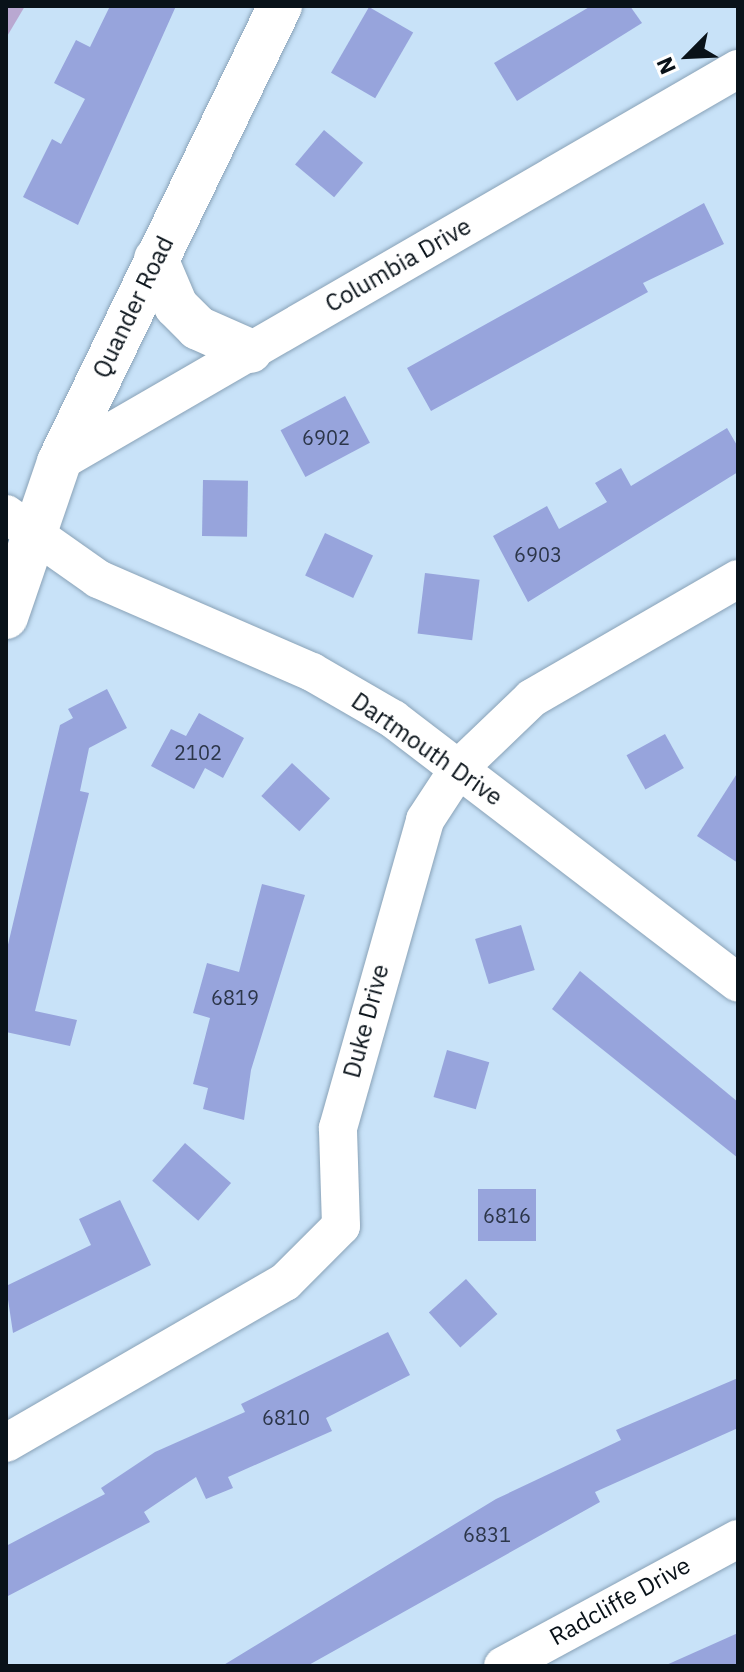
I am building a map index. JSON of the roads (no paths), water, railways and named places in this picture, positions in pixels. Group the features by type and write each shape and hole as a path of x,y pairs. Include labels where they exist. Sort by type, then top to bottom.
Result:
{"street":[{"name":"Quander Road","path":"6,617 19,524 59,462 280,6"},
{"name":"Columbia Drive","path":"59,462 738,69"},
{"path":"156,259 176,306 198,328 250,351"},
{"name":"Dartmouth Drive","path":"19,524 98,579 312,672 459,768 738,983"},
{"name":"Duke Drive","path":"6,1443 285,1282 341,1226 342,1113 405,874 425,820 459,768 532,698 738,579"},
{"name":"Radcliffe Drive","path":"503,1666 738,1539"}]}
